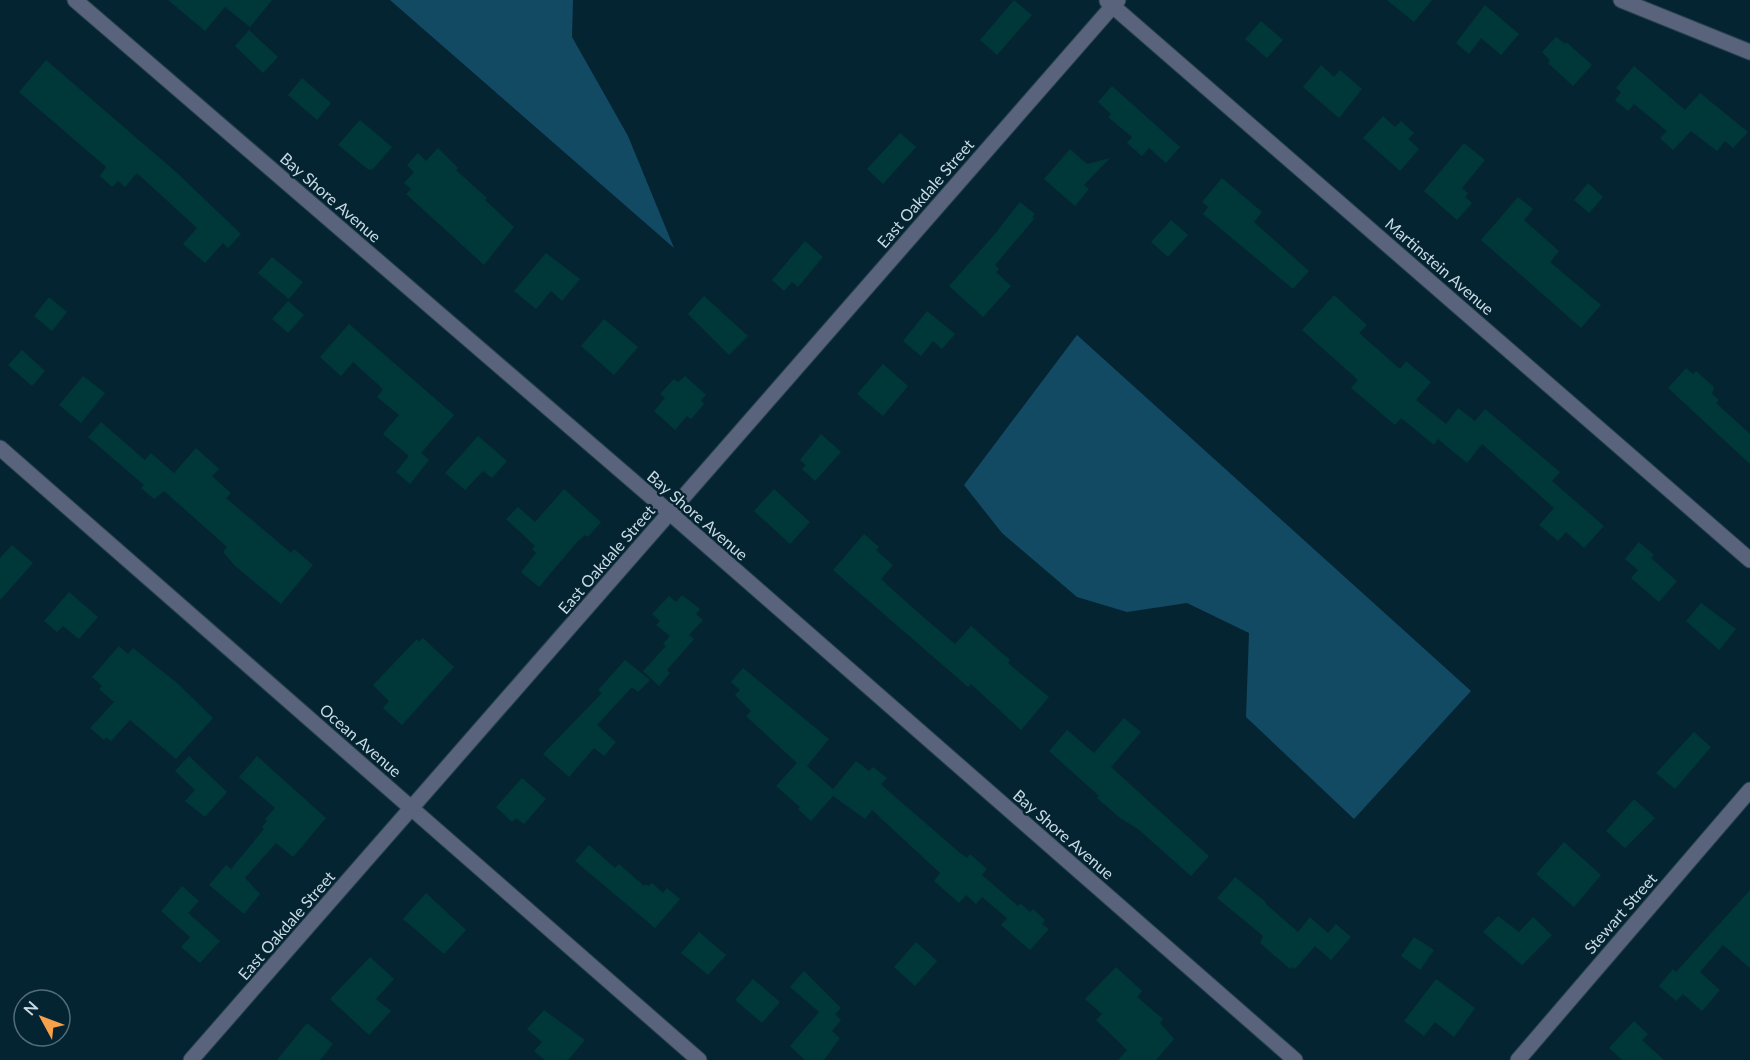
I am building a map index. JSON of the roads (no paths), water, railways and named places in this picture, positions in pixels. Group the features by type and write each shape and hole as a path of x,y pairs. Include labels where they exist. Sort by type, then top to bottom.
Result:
{"street":[{"name":"Bay Shore Avenue","path":"75,0 670,513 1295,1060"},
{"path":"1621,0 1750,52"},
{"name":"East Oakdale Street","path":"190,1060 670,513 1112,2"},
{"name":"Martinstein Avenue","path":"1112,2 1750,560"},
{"name":"Ocean Avenue","path":"0,448 699,1060"},
{"name":"Stewart Street","path":"1518,1060 1750,790"}]}
